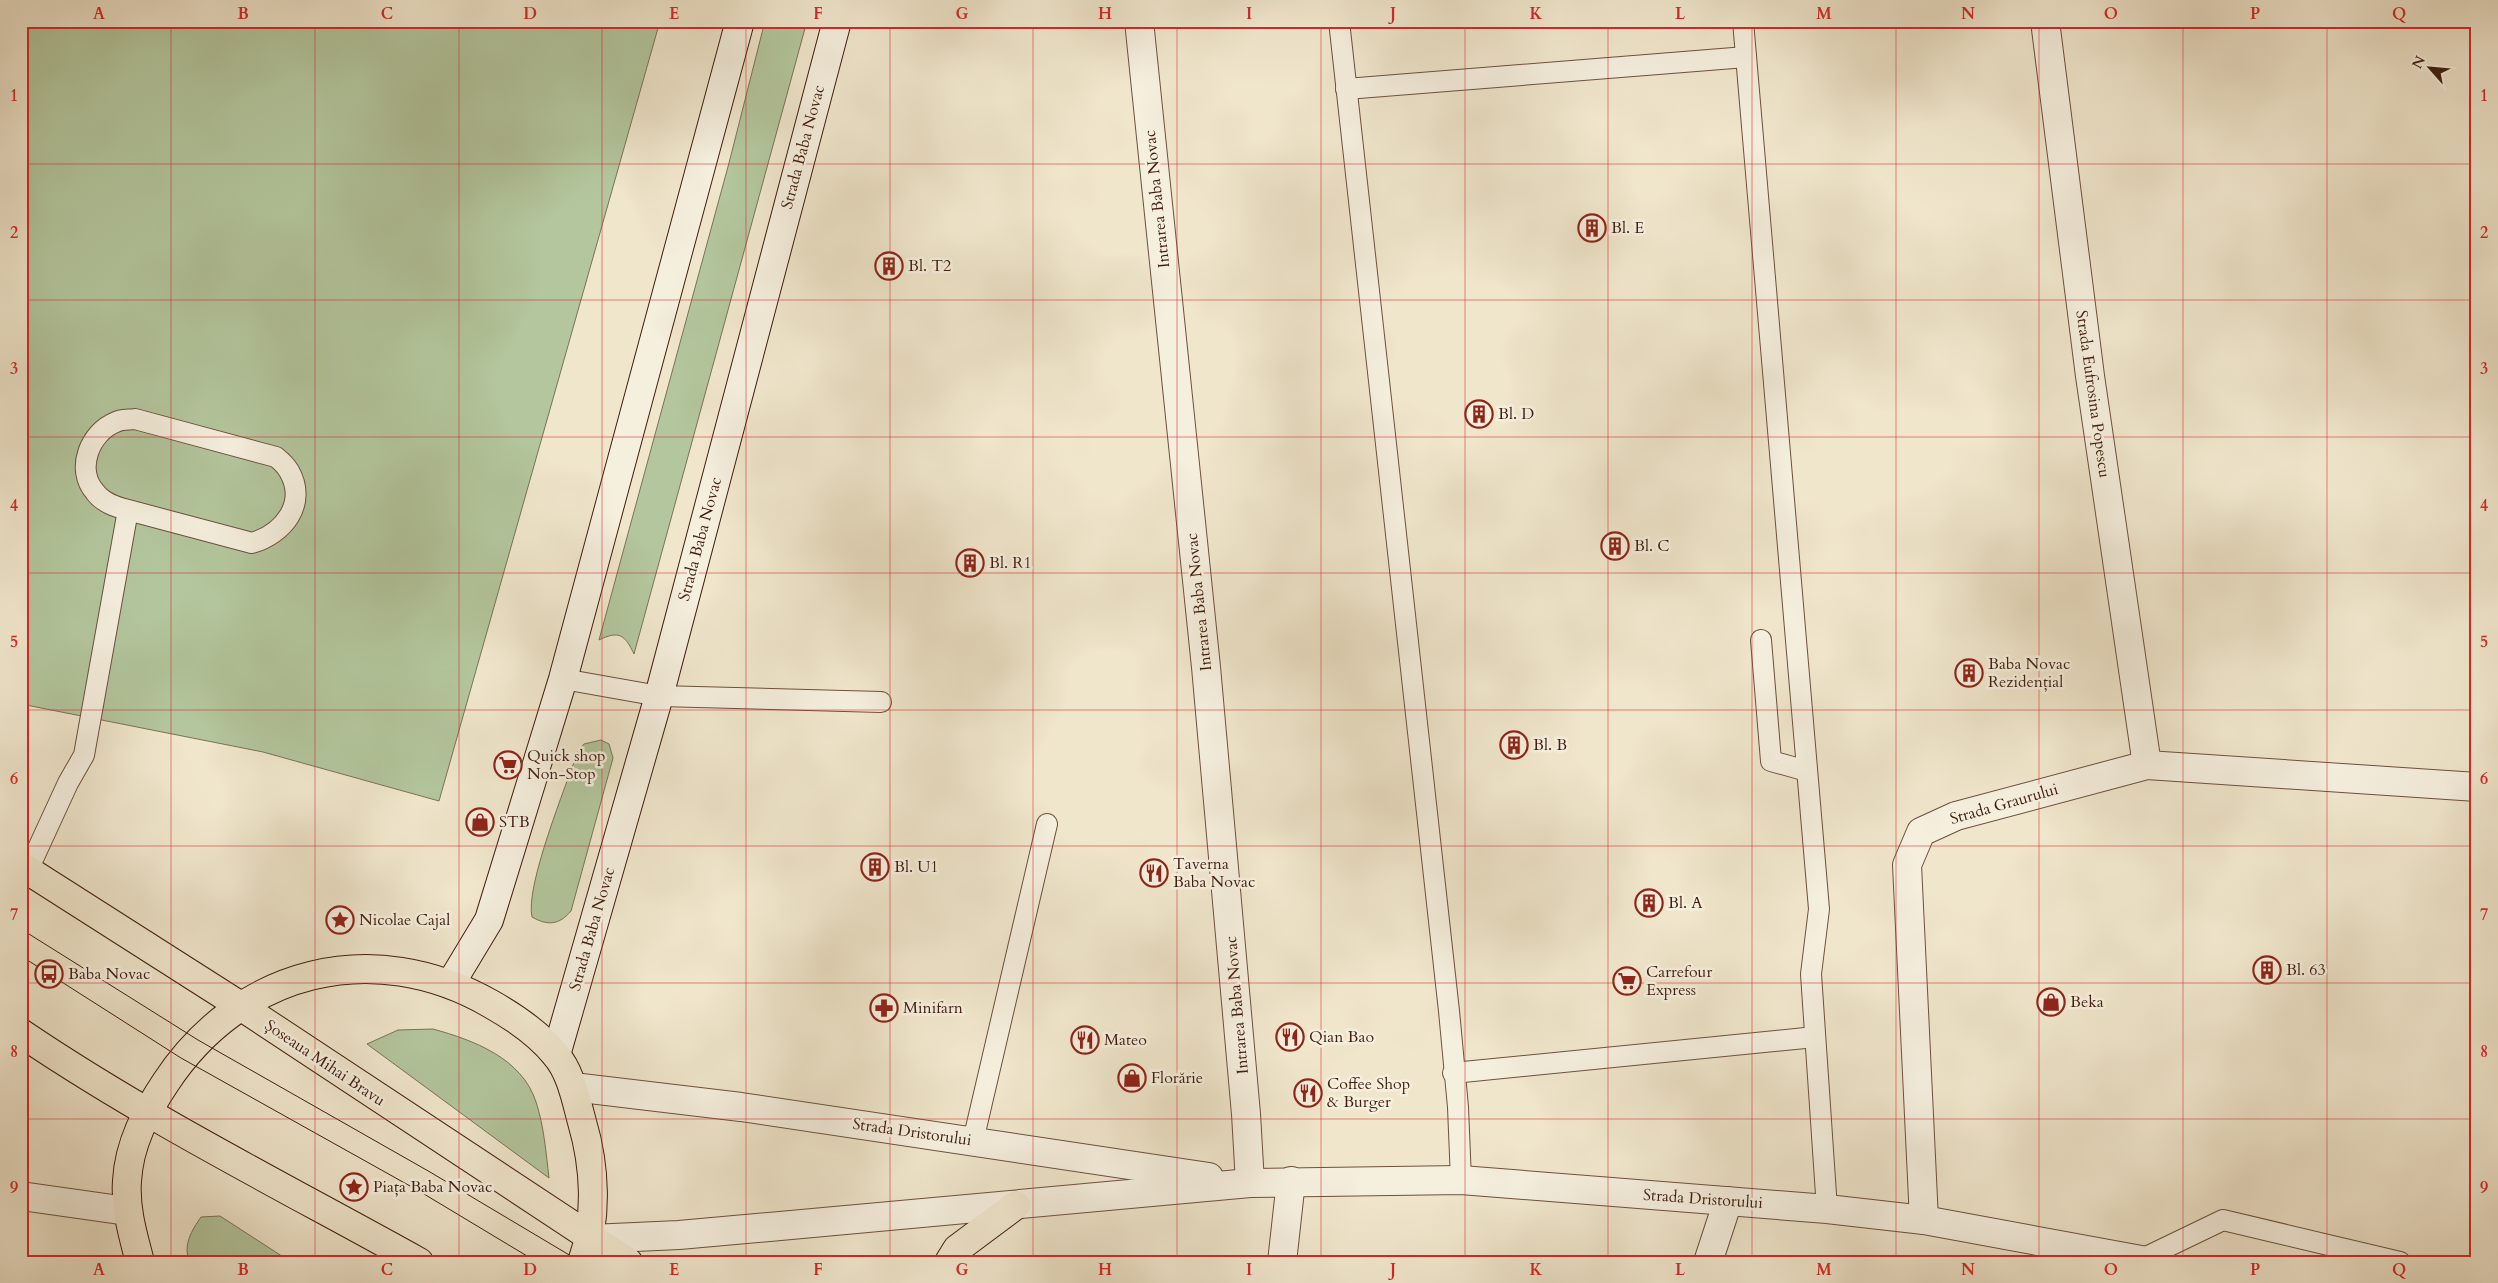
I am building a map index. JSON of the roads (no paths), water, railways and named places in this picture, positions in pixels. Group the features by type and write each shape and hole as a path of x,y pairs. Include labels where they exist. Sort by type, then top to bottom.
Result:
{"main road":[{"name":"Șoseaua Mihai Bravu","path":"25,868 239,1006 588,1254 628,1262"},
{"path":"140,1262 127,1211 127,1180 134,1143 147,1110 181,1058 198,1040 239,1006 298,979 333,971 363,968 392,970 451,983 523,1024 556,1055 573,1087 586,1137 592,1179 588,1254"},
{"path":"21,1033 70,1066 419,1262"},
{"path":"949,1262 957,1249 1016,1205"}],"street":[{"path":"451,983 489,920 563,679 740,21"},
{"name":"Strada Baba Novac","path":"556,1055 659,696 836,21"},
{"name":"Intrarea Baba Novac","path":"1139,21 1206,667 1246,1114 1250,1183"},
{"name":"Strada Eufrosina Popescu","path":"2045,21 2090,376 2148,765"},
{"name":"Strada Graurului","path":"1924,1220 1907,865 1921,832 1956,816 2148,765 2477,787"},
{"name":"Strada Dristorului","path":"573,1087 741,1107 1250,1183"},
{"name":"Strada Dristorului","path":"588,1254 679,1235 1250,1183 1461,1180 1827,1209 1924,1220 2146,1261"},
{"path":"1282,1262 1291,1182"},
{"path":"21,1196 127,1211"},
{"path":"1708,1262 1728,1201"}],"lane":[{"path":"1339,21 1449,1011 1453,1073 1458,1106 1461,1180"},
{"path":"1743,21 1819,909 1812,974 1827,1209"},
{"path":"1346,89 1746,57"},
{"path":"135,419 276,457 289,471 294,483 294,504 285,524 268,538 252,543 128,510 112,506 94,492 86,474 88,448 100,431 117,421 135,419"},
{"path":"25,868 84,755 128,510"},
{"path":"1761,640 1771,761 1807,771"},
{"path":"563,679 659,696 882,702"},
{"path":"973,1141 1047,824"},
{"path":"1453,1073 1815,1037"},
{"path":"2146,1261 2223,1220 2400,1262"}],"tram line":[{"path":"21,929 198,1040 430,1172 581,1262"},
{"path":"21,956 181,1058 419,1191 537,1262"}],"place":[{"name":"Bl. E","path":"1592,228"},
{"name":"Bl. T2","path":"889,266"},
{"name":"Bl. D","path":"1479,414"},
{"name":"Bl. C","path":"1615,546"},
{"name":"Bl. R1","path":"970,563"},
{"name":"Baba Novac Rezidenţial","path":"1969,673"},
{"name":"Bl. B","path":"1514,745"},
{"name":"Quick shop Non-Stop","path":"508,765"},
{"name":"STB","path":"480,822"},
{"name":"Bl. U1","path":"875,867"},
{"name":"Taverna Baba Novac","path":"1154,873"},
{"name":"Bl. A","path":"1649,903"},
{"name":"Nicolae Cajal","path":"340,920"},
{"name":"Bl. 63","path":"2267,970"},
{"name":"Baba Novac","path":"49,974"},
{"name":"Carrefour Express","path":"1627,981"},
{"name":"Beka","path":"2051,1002"},
{"name":"Minifarn","path":"884,1008"},
{"name":"Qian Bao","path":"1290,1037"},
{"name":"Mateo","path":"1085,1040"},
{"name":"Florărie","path":"1132,1078"},
{"name":"Coffee Shop & Burger","path":"1308,1093"},
{"name":"Piața Baba Novac","path":"354,1187"}]}
